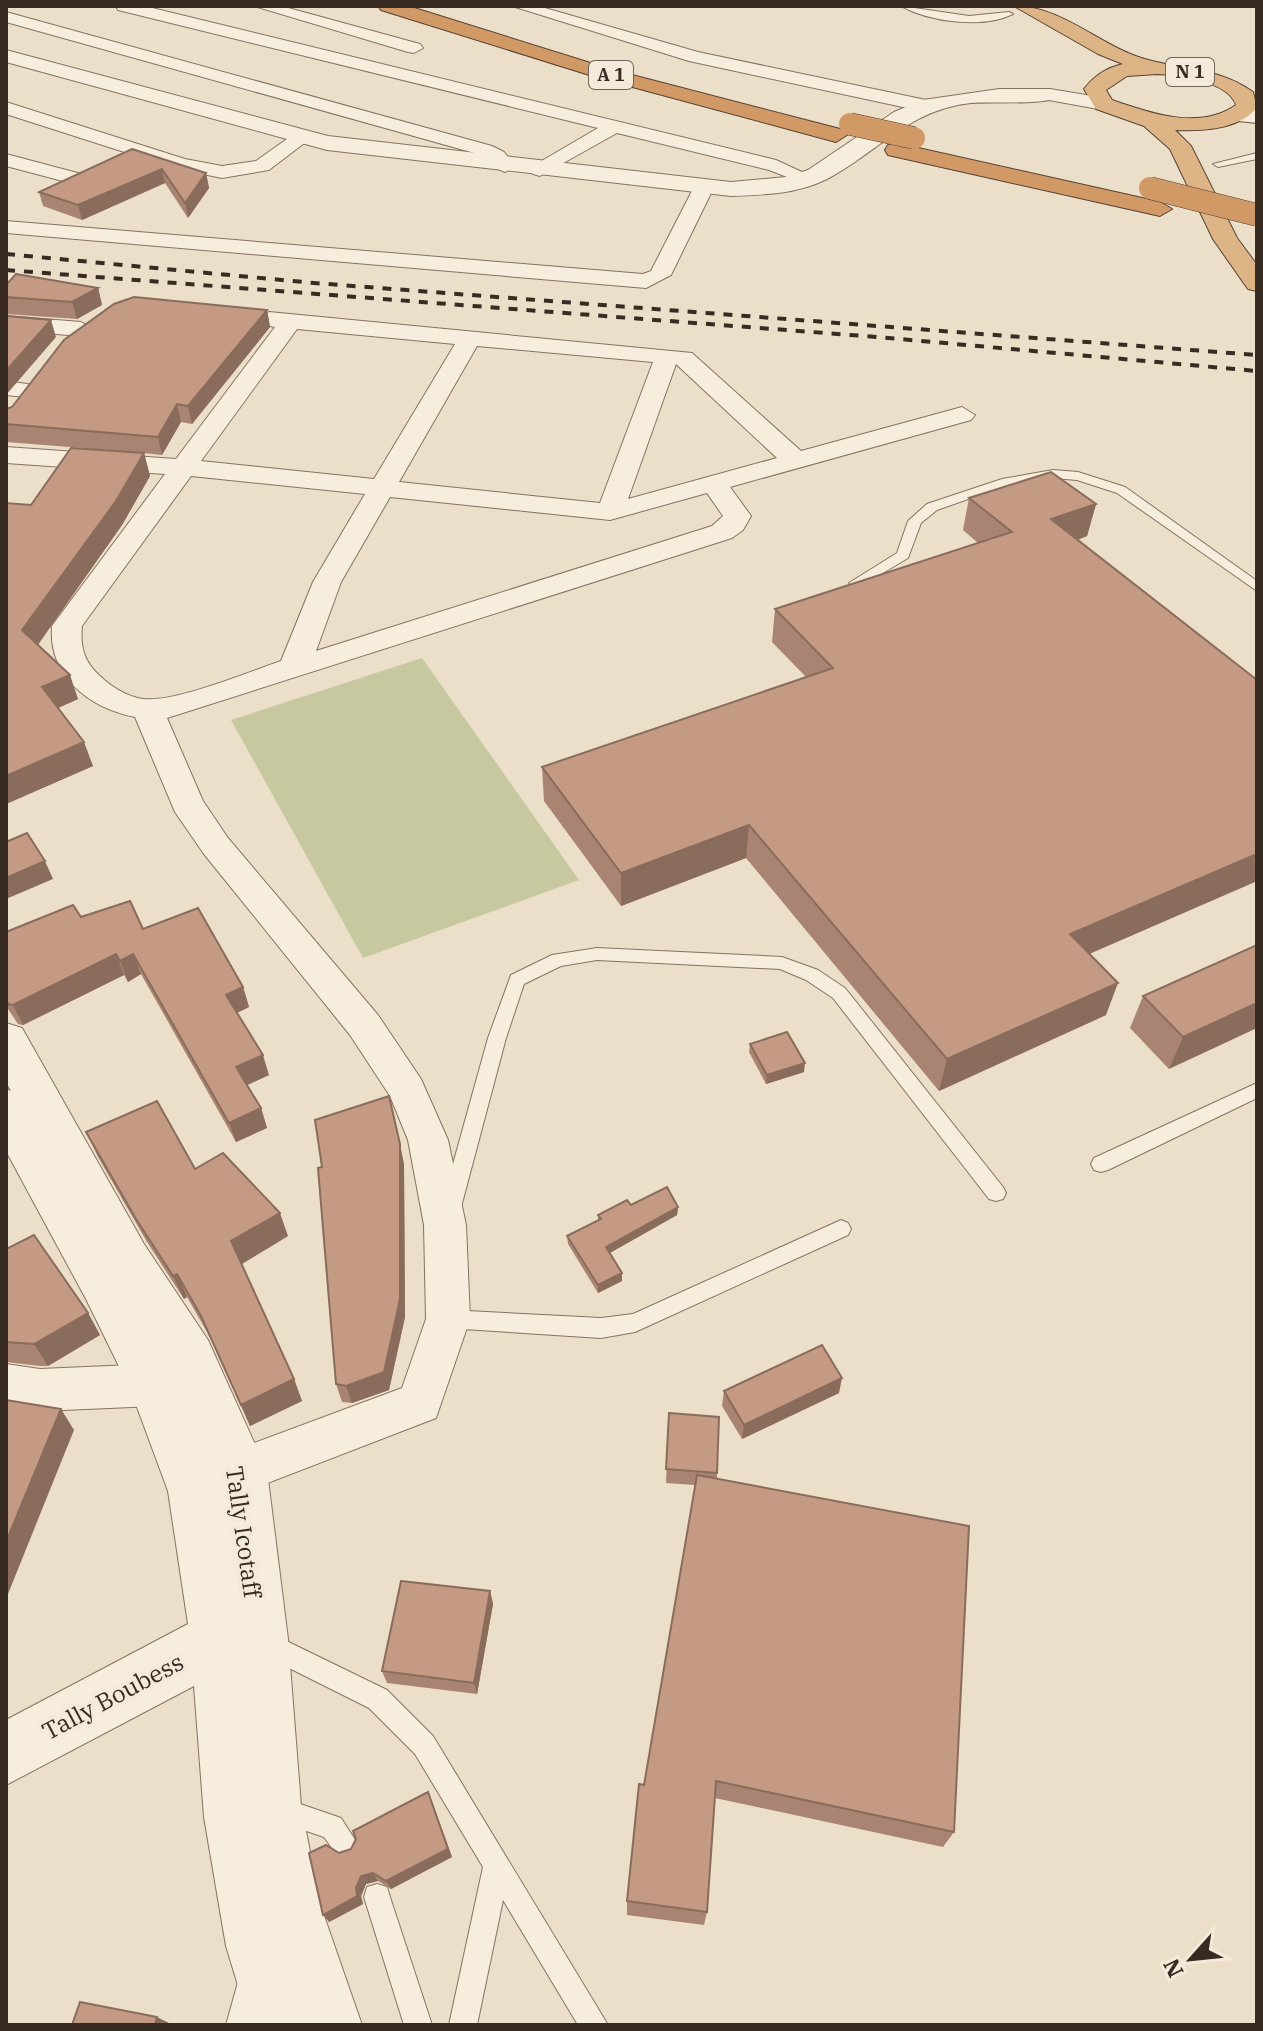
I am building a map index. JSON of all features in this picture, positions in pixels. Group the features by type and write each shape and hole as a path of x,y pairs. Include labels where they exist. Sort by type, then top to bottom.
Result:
{"highway":[{"name":"A 1","path":"388,6 606,74 1155,199 1257,215"},
{"name":"A 1","path":"434,6 843,130"},
{"name":"N 1","path":"1008,9 1153,69 1221,80 1249,107 1211,123 1152,121 1102,90 1083,51 1008,9"},
{"name":"N 1","path":"1102,90 1153,69"},
{"path":"1152,121 1180,146 1225,239 1257,283"},
{"path":"1211,123 1206,132 1208,144 1257,242"},
{"name":"A 1","path":"1155,199 1257,234"}],"street":[{"path":"262,6 414,48"},
{"path":"520,6 695,57 926,106"},
{"path":"131,7 367,68 776,166 805,178"},
{"path":"6,17 485,150 497,156 505,166"},
{"path":"6,56 301,138 356,148 704,187 749,188 817,175 904,116 926,106 967,98 1102,90"},
{"path":"294,98 367,68"},
{"path":"6,108 204,170 236,172 262,166 301,138"},
{"path":"356,148 401,128"},
{"path":"540,170 611,128"},
{"path":"117,161 142,150"},
{"path":"6,160 85,176 50,193"},
{"path":"10,215 646,281 660,275 704,187"},
{"path":"245,316 684,358 796,461"},
{"path":"62,349 81,329 104,317"},
{"path":"291,321 76,612 62,643 68,658 100,691 132,709 148,711 722,532 733,524 737,516 714,484"},
{"path":"6,323 81,329"},
{"path":"295,665 327,582 470,338"},
{"path":"610,512 667,356"},
{"path":"15,395 44,369"},
{"path":"6,455 182,467 610,512 962,415"},
{"path":"148,711 187,804 216,846 364,1025 407,1090 428,1140 445,1225 448,1319 423,1394 412,1408 239,1471"},
{"name":"Tally Icotaff","path":"6,1040 126,1259 189,1357 239,1471 239,1639 259,1946 284,2025"},
{"name":"Tally Icotaff","path":"6,1108 104,1283 155,1385 196,1491 239,1639"},
{"path":"6,1385 40,1390 155,1385"},
{"name":"Tally Boubess","path":"6,1754 239,1639"},
{"name":"Tally Icotaff","path":"252,1812 328,2025"}],"lane":[{"path":"629,6 645,6"},
{"path":"905,6 970,21 1008,9"},
{"path":"1218,164 1257,156"},
{"path":"856,583 903,555 915,521 932,507 1006,482 1053,474 1078,476 1121,490 1257,587"},
{"path":"445,1225 466,1163 486,1068 517,980 579,954 773,961 797,967 827,983 839,993 996,1193"},
{"path":"1101,1164 1257,1090"},
{"path":"448,1319 601,1328 635,1323 841,1229"},
{"path":"239,1639 378,1699 424,1745 594,2025"},
{"path":"252,1812 332,1827 346,1846"},
{"path":"463,2025 497,1865"},
{"path":"377,1897 418,2025"},
{"path":"240,2025 259,1946"}],"green space":[{"path":"422,658 579,880 363,958 231,720"}],"building":[{"path":"132,149 206,173 185,203 162,169 78,205 39,192"},
{"path":"16,274 98,288 72,302 6,297 6,285"},
{"path":"134,297 267,310 188,406 177,404 158,437 6,424 6,409 12,407 64,340 114,304"},
{"path":"6,316 51,320 6,371"},
{"path":"71,448 144,453 116,501 22,630 70,675 42,687 84,742 6,776 6,503 31,505"},
{"path":"1051,472 1096,504 1051,519 1257,680 1257,854 1070,934 1118,983 947,1059 749,825 621,873 542,767 833,668 775,609 1012,532 969,498"},
{"path":"27,833 45,861 6,878 6,842"},
{"path":"130,901 143,929 198,908 243,987 226,995 263,1055 236,1067 261,1108 229,1123 133,954 120,961 116,954 13,1005 8,1004 6,932 73,905 81,917"},
{"path":"1257,945 1257,1003 1183,1037 1143,996"},
{"path":"787,1032 805,1063 767,1075 750,1044"},
{"path":"389,1096 400,1144 400,1299 384,1372 346,1386 336,1384 318,1168 322,1167 315,1120"},
{"path":"157,1101 195,1169 223,1153 280,1213 231,1241 294,1379 241,1405 201,1316 177,1274 173,1276 136,1219 86,1132"},
{"path":"667,1187 678,1207 606,1247 622,1273 598,1285 567,1236 601,1219 598,1215 627,1200 631,1205"},
{"path":"34,1235 88,1313 34,1344 6,1342 6,1249"},
{"path":"822,1345 842,1378 744,1425 724,1391"},
{"path":"6,1400 61,1409 6,1542"},
{"path":"669,1413 719,1417 717,1473 666,1469"},
{"path":"697,1475 969,1526 954,1832 716,1781 707,1912 627,1901 639,1784 644,1785"},
{"path":"401,1581 490,1591 474,1683 382,1671"},
{"path":"428,1792 448,1849 386,1881 373,1873 361,1876 356,1888 357,1896 323,1915 309,1853 326,1845 339,1853 351,1849 356,1839 353,1831"},
{"path":"80,2002 157,2017 155,2025 72,2025"}],"railway":[{"path":"6,254 314,283 1257,355"},
{"path":"6,270 877,337 1257,371"}]}
